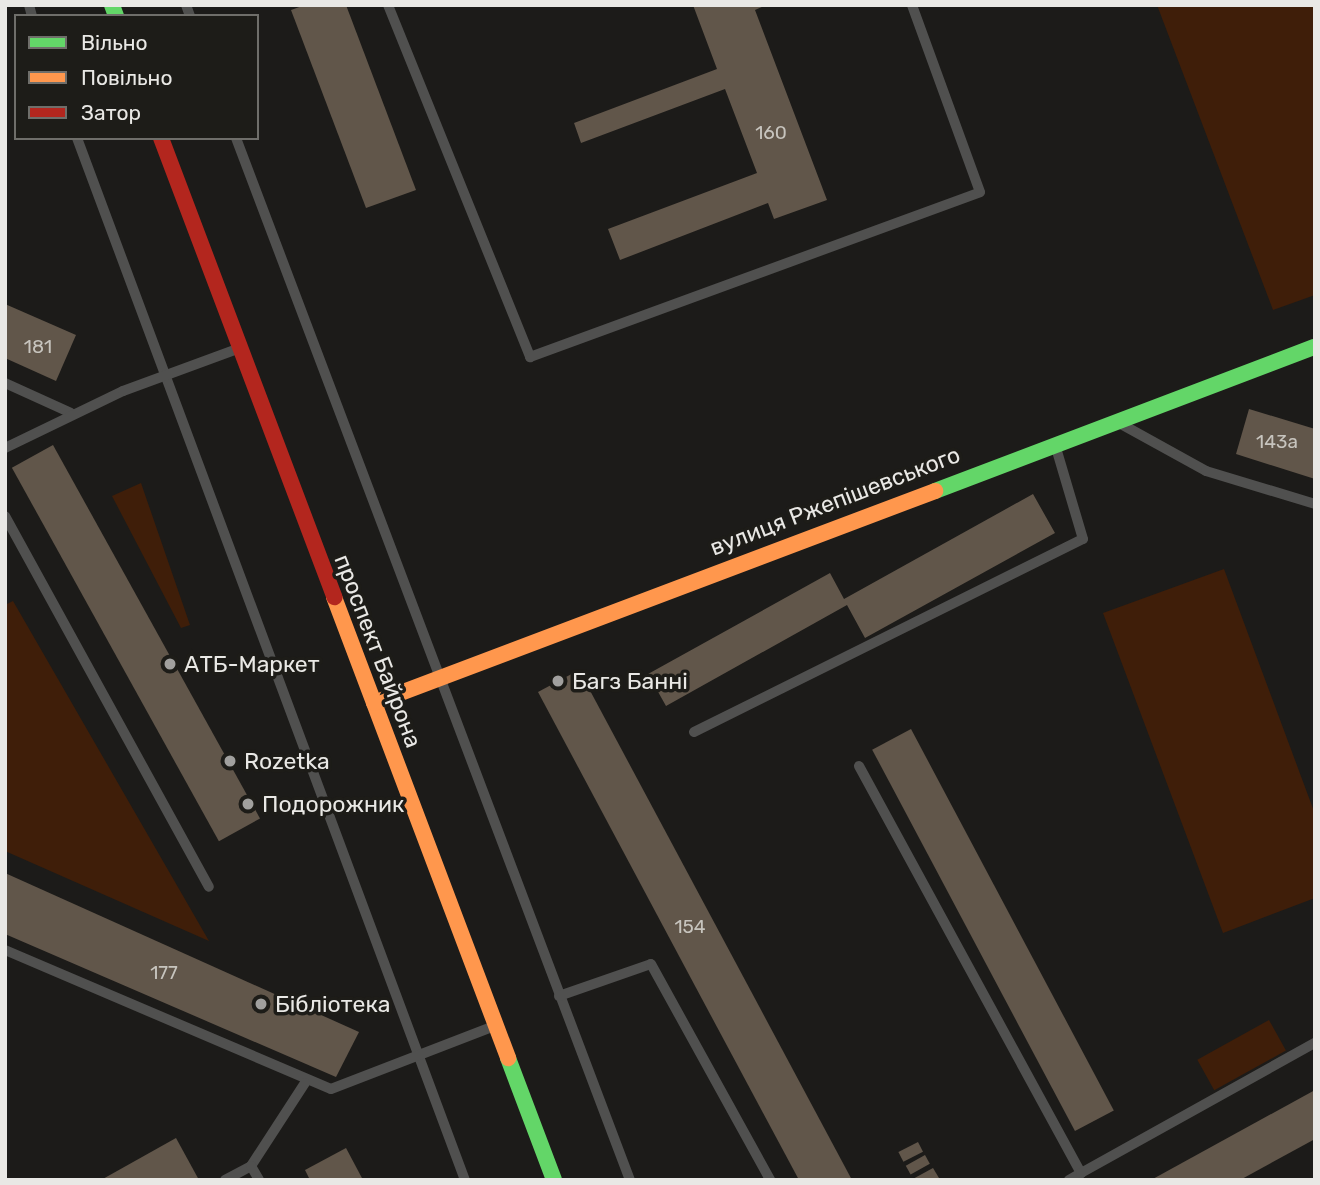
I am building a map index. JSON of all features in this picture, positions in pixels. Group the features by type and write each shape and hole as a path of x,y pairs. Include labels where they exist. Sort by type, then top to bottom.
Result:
{"main road":[{"name":"проспект Байрона","path":"162,140 238,349 554,1180"},
{"name":"вулиця Ржепішевського","path":"374,703 1113,419 1315,347"}],"lane":[{"path":"388,5 530,357 980,192 912,5"},
{"path":"79,140 465,1180"},
{"path":"237,140 629,1180"},
{"path":"5,448 71,413 164,374 238,349"},
{"path":"5,383 71,413"},
{"path":"1113,419 1190,464 1315,504"},
{"path":"694,732 1083,539 1055,442"},
{"path":"5,516 209,887"},
{"path":"859,766 1081,1173"},
{"path":"5,950 305,1083 331,1089 495,1026"},
{"path":"559,996 651,964 770,1180"},
{"path":"1069,1180 1315,1043"},
{"path":"225,1180 251,1166 305,1083"},
{"path":"251,1166 259,1180"}],"shaded area":[{"path":"1157,5 1315,5 1315,295 1273,310"},
{"path":"141,483 190,625 181,628 112,496"},
{"path":"1224,569 1315,814 1315,898 1223,933 1103,613"},
{"path":"13,601 209,941 5,851 5,605"},
{"path":"1269,1020 1286,1051 1214,1090 1197,1060"}],"building":[{"path":"305,5 346,5 416,190 366,208 291,10"},
{"path":"693,5 766,5 755,10 827,200 774,219 768,203 620,260 608,229 757,173 725,89 581,143 574,123 717,69"},
{"path":"5,304 76,335 56,381 5,358"},
{"path":"1249,409 1315,429 1315,479 1236,454"},
{"path":"53,445 260,818 219,841 12,468"},
{"path":"1033,494 1055,533 865,638 847,605 666,706 648,674 830,573 844,599"},
{"path":"579,670 852,1180 799,1180 702,999 538,692"},
{"path":"911,729 1114,1110 1075,1131 872,750"},
{"path":"5,873 359,1032 336,1077 5,934"},
{"path":"1315,1090 1315,1139 1240,1180 1151,1180"},
{"path":"176,1138 199,1180 101,1180"},
{"path":"918,1142 923,1152 903,1162 898,1152"},
{"path":"346,1148 363,1180 310,1180 305,1170"},
{"path":"925,1155 930,1164 911,1174 906,1166"},
{"path":"933,1168 939,1178 911,1180"}],"traffic: fast":[{"path":"112,5 115,14"},
{"path":"935,491 1315,347"},
{"path":"508,1058 554,1180"}],"traffic: slow":[{"path":"374,703 935,491"},
{"path":"334,597 508,1058"}],"traffic: jam":[{"path":"162,140 334,597"}],"place":[{"name":"АТБ-Маркет","path":"170,664"},
{"name":"Багз Банні","path":"558,681"},
{"name":"Rozetka","path":"230,761"},
{"name":"Подорожник","path":"248,804"},
{"name":"Бібліотека","path":"261,1004"}]}
